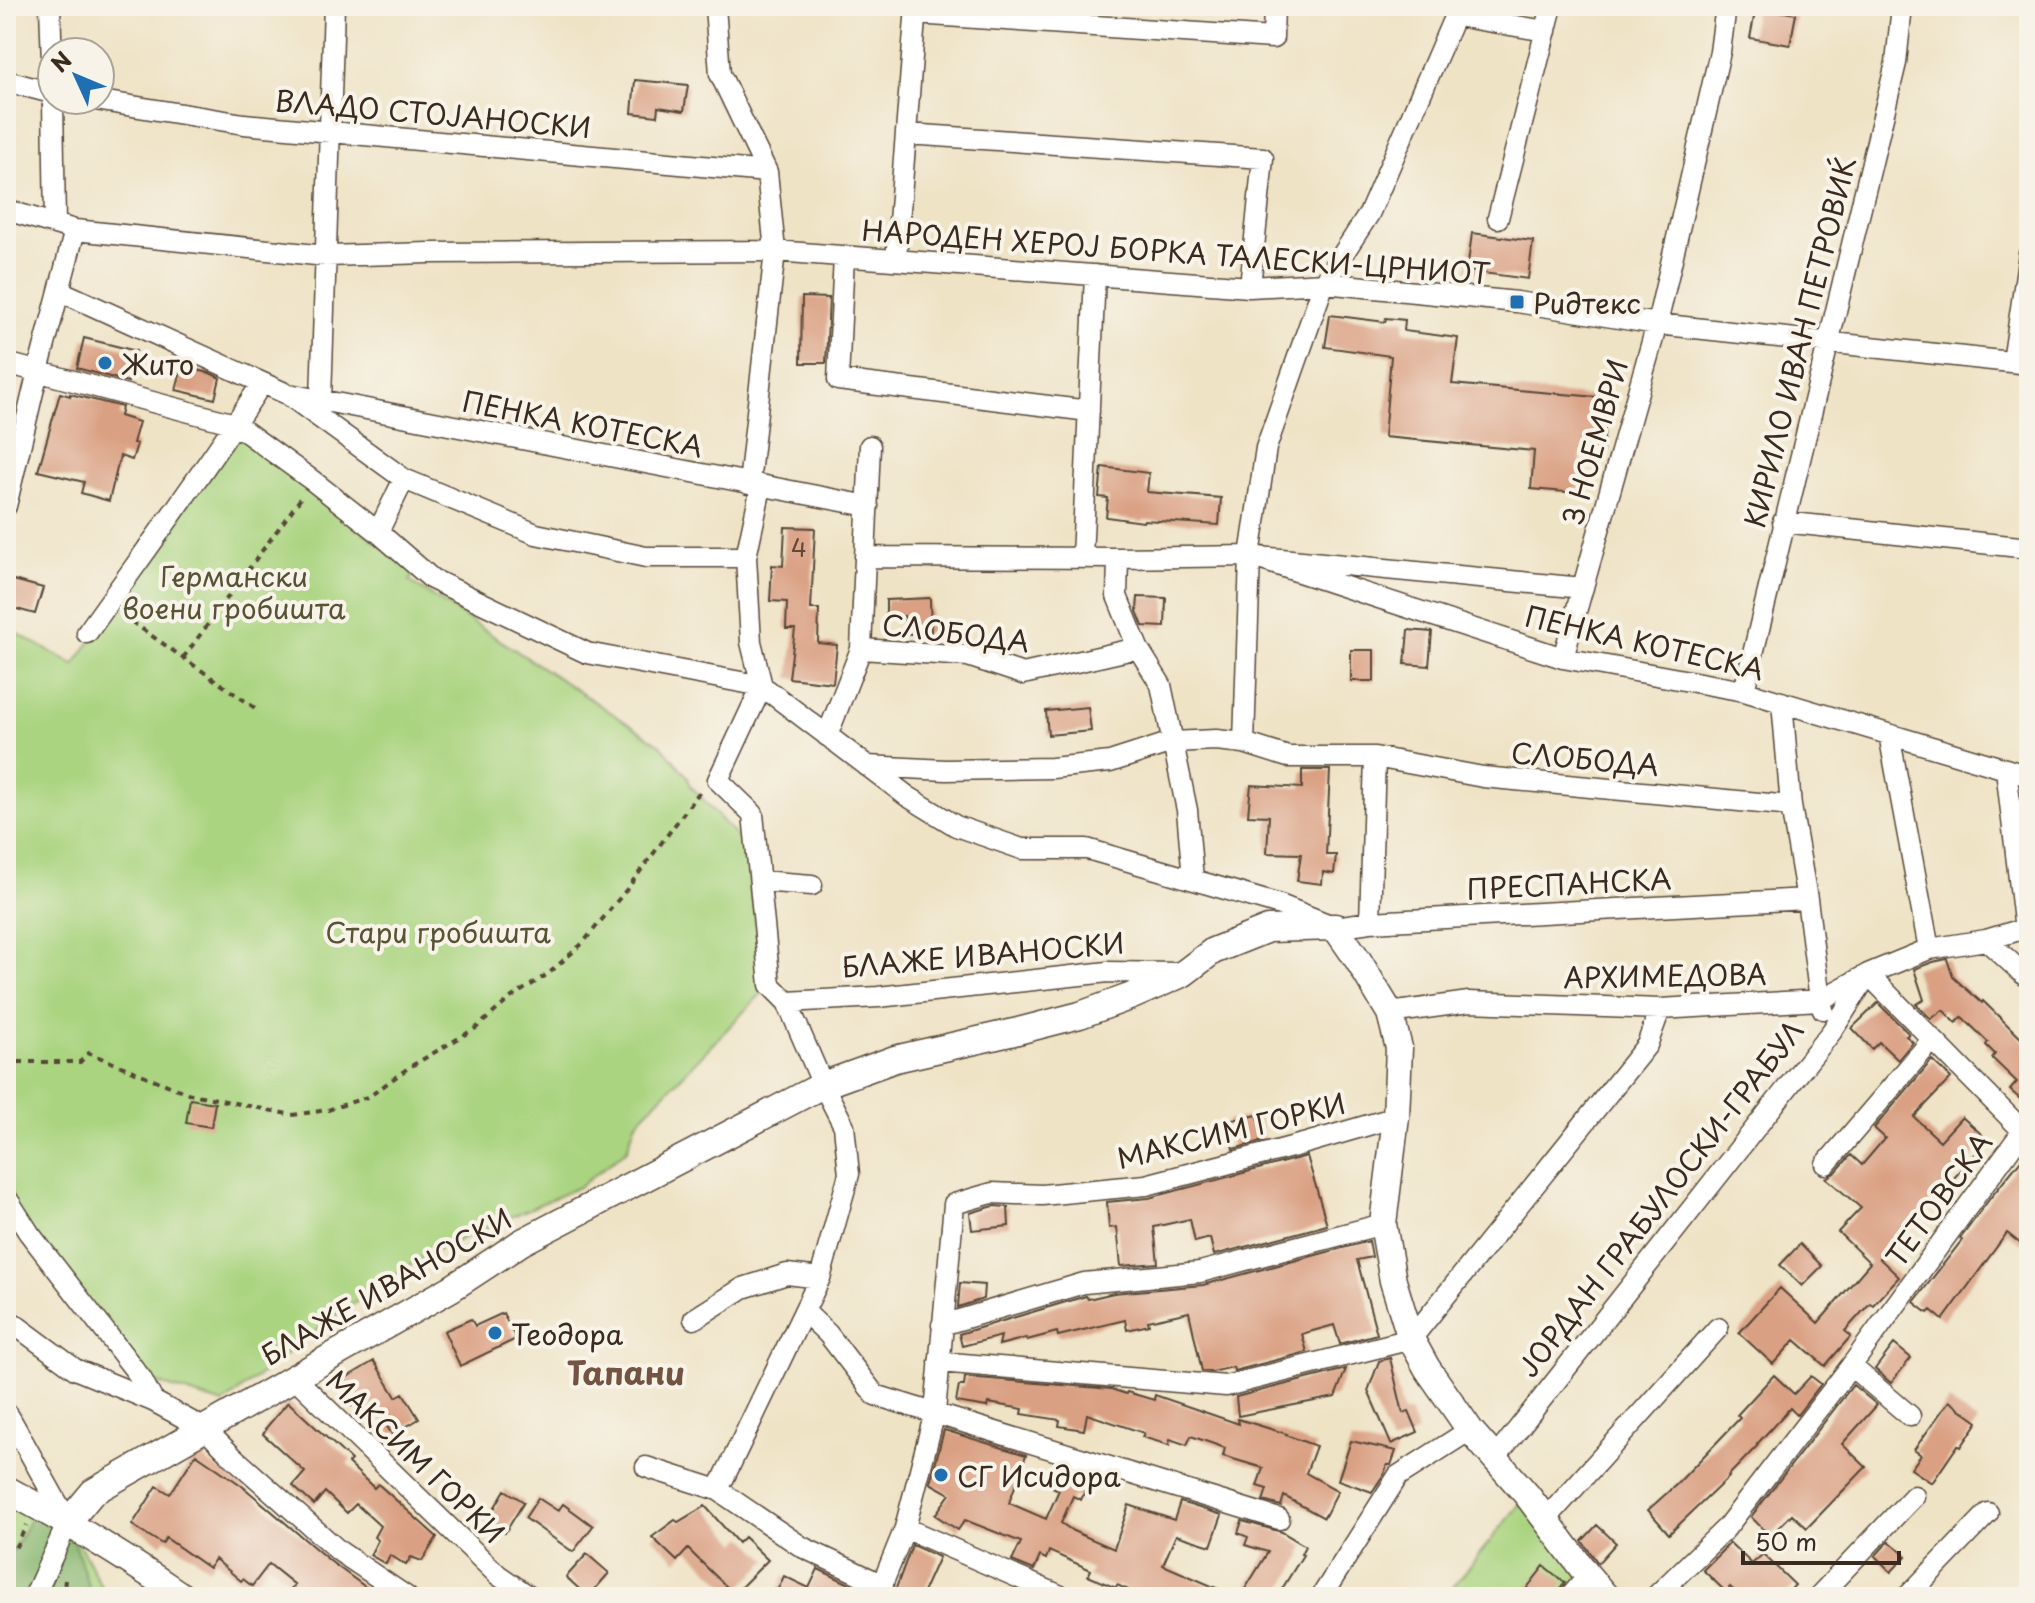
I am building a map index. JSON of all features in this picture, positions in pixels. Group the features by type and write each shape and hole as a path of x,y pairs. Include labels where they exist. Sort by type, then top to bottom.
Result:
{"street":[{"path":"50,6 51,36"},
{"path":"317,406 326,256 334,6"},
{"path":"715,6 720,74 767,172 775,251 746,557 751,642 762,686 718,780 753,814 770,985 787,1002 844,1126 849,1174 820,1278 718,1490"},
{"path":"896,260 916,10 1273,38 1274,6"},
{"path":"1498,218 1552,6"},
{"name":"3 НОЕМВРИ","path":"1563,658 1657,324 1720,52 1726,6"},
{"name":"КИРИЛО ИВАН ПЕТРОВИЌ","path":"1744,691 1896,63 1902,6"},
{"path":"1244,743 1250,556 1266,448 1324,283 1369,214 1457,11 1546,31"},
{"path":"6,81 36,89"},
{"name":"ВЛАДО СТОЈАНОСКИ","path":"116,103 244,124 767,172"},
{"path":"53,116 55,224"},
{"path":"907,134 1263,158 1250,287"},
{"name":"НАРОДЕН ХЕРОЈ БОРКА ТАЛЕСКИ-ЦРНИОТ","path":"6,210 75,230 326,256 775,251 1250,287 1324,283 1517,302 1657,324 2021,363"},
{"path":"6,506 75,230"},
{"path":"2021,363 2029,254"},
{"name":"НАРОДЕН ХЕРОЈ БОРКА ТАЛЕСКИ-ЦРНИОТ","path":"844,256 838,380 1089,411"},
{"path":"1082,558 1095,275"},
{"name":"ПЕНКА КОТЕСКА","path":"60,291 317,406 868,506"},
{"path":"6,363 235,424 378,532 432,579 587,653 762,686 907,796 956,826 1022,849 1087,849 1280,905 1335,927 1390,1013 1399,1048 1396,1117 1383,1224 1393,1281 1411,1339 1470,1430 1496,1457 1606,1597"},
{"path":"87,633 262,383"},
{"name":"ПЕНКА КОТЕСКА","path":"317,406 404,479 536,534 646,557 746,557"},
{"path":"827,736 861,649 870,446"},
{"path":"378,532 404,479"},
{"path":"1783,522 2029,548"},
{"name":"ПЕНКА КОТЕСКА","path":"1250,556 1563,658 1744,691 2029,776"},
{"name":"ПЕНКА КОТЕСКА","path":"865,557 1250,556 1583,588"},
{"path":"1118,558 1117,596 1138,648 1161,685 1187,810 1193,879"},
{"name":"СЛОБОДА","path":"861,649 968,656 1023,674 1138,648"},
{"path":"1782,702 1791,806 1820,1000 1832,1031"},
{"path":"1889,734 1929,949"},
{"name":"СЛОБОДА","path":"867,766 946,770 1052,768 1110,762 1172,742 1216,740 1244,743 1288,757 1375,757 1483,777 1791,806"},
{"path":"1370,922 1375,757"},
{"name":"АРХИМЕДОВА","path":"1390,1013 1469,1002 1660,1009 1820,1000 1868,974 1929,949 1986,940 2027,928 2006,769"},
{"path":"760,881 812,885"},
{"name":"ПРЕСПАНСКА","path":"1335,927 1370,922 1807,899"},
{"name":"БЛАЖЕ ИВАНОСКИ","path":"34,1597 68,1522 93,1492 452,1288 522,1242 823,1085 895,1059 1080,1015 1184,973 1213,951 1268,929 1335,927"},
{"path":"1986,940 2029,979"},
{"name":"БЛАЖЕ ИВАНОСКИ","path":"787,1002 878,997 1108,972 1184,973"},
{"name":"ЈОРДАН ГРАБУЛОСКИ-ГРАБУЛ","path":"1496,1457 1832,1031 1868,974"},
{"name":"ТЕТОВСКА","path":"1655,1597 1726,1528 1851,1366 2023,1131 1868,974"},
{"path":"939,1362 1226,1386 1411,1339 1647,1045 1660,1009"},
{"path":"1826,1164 1932,1040"},
{"name":"МАКСИМ ГОРКИ","path":"646,1467 718,1490 802,1547 880,1591 905,1528 935,1412 954,1204 992,1193 1042,1195 1146,1185 1396,1117"},
{"path":"6,1197 29,1233 141,1378 153,1401"},
{"path":"942,1325 1084,1283 1200,1272 1383,1224"},
{"path":"694,1319 743,1288 787,1274 820,1278"},
{"path":"804,1311 828,1334 875,1395 1279,1519"},
{"path":"6,1318 75,1369 153,1401 205,1429 339,1551 407,1597"},
{"path":"1546,1519 1718,1328"},
{"path":"1851,1366 1910,1416"},
{"name":"МАКСИМ ГОРКИ","path":"294,1377 498,1575 530,1597"},
{"path":"6,1413 68,1522"},
{"path":"1321,1597 1398,1476 1470,1430"},
{"path":"6,1489 68,1522 183,1597"},
{"path":"1818,1597 1914,1496"},
{"path":"1907,1597 1988,1513"},
{"path":"905,1528 1063,1597"},
{"name":"МАКСИМ ГОРКИ","path":"498,1575 513,1597"},
{"path":"1570,1597 1588,1576"}],"path":[{"path":"183,658 313,481"},
{"path":"114,609 258,710"},
{"path":"6,1062 80,1062 89,1053 187,1093 292,1115 328,1110 370,1096 419,1061 476,1028 582,944 698,794 718,780"},
{"path":"6,1554 14,1550 37,1506"},
{"path":"64,1588 65,1597 79,1589 95,1597"}],"green space":[{"name":"Стари гробишта","path":"237,432 415,573 409,581 661,745 688,777 690,785 746,847 764,991 635,1124 627,1150 579,1187 427,1254 334,1317 223,1404 141,1378 6,1197 6,627 74,665"},
{"path":"6,1489 68,1522 101,1586 115,1597 6,1597"},
{"path":"1527,1495 1588,1576 1570,1597 1445,1597"},
{"path":"37,1506 68,1522 92,1597 6,1597 6,1554 14,1550"}],"building":[{"path":"1756,7 1796,14 1790,45 1750,38"},
{"path":"635,80 688,85 684,111 658,107 657,116 632,113"},
{"path":"1472,233 1533,241 1528,279 1467,271"},
{"path":"802,297 829,298 826,363 801,363"},
{"path":"1330,315 1385,322 1386,318 1405,320 1404,331 1458,338 1452,384 1608,398 1602,457 1581,455 1578,493 1531,489 1534,451 1384,437 1391,356 1325,347"},
{"name":"Жито","path":"84,338 136,351 128,382 77,368"},
{"path":"182,367 220,378 215,399 176,390"},
{"path":"60,393 122,407 120,416 139,422 132,460 120,456 109,501 81,493 84,482 38,471"},
{"path":"1102,467 1149,473 1147,492 1221,498 1219,525 1106,517 1108,498 1099,497"},
{"path":"785,527 815,528 811,609 819,609 818,643 837,645 833,683 789,678 795,629 786,629 787,602 770,601 772,565 783,566"},
{"path":"6,578 43,588 35,614 6,606"},
{"path":"1138,597 1166,598 1165,627 1143,626 1137,611"},
{"path":"930,598 931,633 905,634 904,616 886,616 886,600"},
{"path":"1408,630 1432,632 1429,666 1405,664"},
{"path":"1351,650 1374,650 1374,681 1351,681"},
{"path":"1088,707 1091,731 1048,735 1046,711"},
{"path":"1302,770 1330,770 1326,855 1336,855 1334,874 1323,872 1322,884 1297,881 1301,854 1267,853 1269,816 1248,815 1251,785 1302,788"},
{"path":"1947,959 1953,977 2029,1046 2029,1107 2010,1090 2017,1082 1992,1058 1995,1054 1986,1045 1988,1042 1962,1017 1956,1023 1943,1010 1931,1019 1916,1004 1924,1000 1914,969"},
{"path":"1878,1003 1913,1042 1898,1060 1879,1042 1872,1049 1852,1028"},
{"path":"1932,1060 1951,1078 1914,1117 1940,1141 1962,1117 1988,1140 1879,1258 1899,1277 1845,1331 1851,1336 1825,1366 1795,1340 1773,1364 1739,1333 1780,1288 1818,1323 1870,1263 1838,1232 1861,1208 1826,1178 1851,1155 1862,1165 1885,1138 1874,1128"},
{"path":"190,1099 215,1103 211,1127 186,1123"},
{"path":"1258,1115 1263,1141 1233,1149 1227,1121"},
{"path":"2029,1150 2029,1215 2022,1223 2029,1229 2029,1234 2021,1244 2007,1233 1943,1320 1931,1310 1928,1313 1914,1302"},
{"path":"1307,1156 1327,1225 1214,1255 1210,1238 1195,1242 1190,1219 1154,1227 1158,1263 1121,1266 1117,1227 1109,1228 1107,1202 1149,1198"},
{"path":"994,1206 1008,1207 1009,1226 972,1230 970,1213"},
{"path":"1369,1241 1372,1257 1357,1260 1377,1334 1340,1344 1334,1325 1302,1334 1307,1352 1234,1371 1233,1367 1202,1371 1189,1312 1148,1321 1149,1325 1127,1330 1125,1320 1058,1336 1057,1332 999,1345 1001,1336 962,1346 959,1334 1086,1296 1088,1299 1114,1293 1203,1285"},
{"path":"1800,1244 1822,1266 1802,1286 1780,1265"},
{"path":"960,1283 984,1285 983,1299 958,1307"},
{"path":"503,1313 516,1339 460,1366 444,1331 471,1319 475,1326"},
{"path":"1894,1344 1911,1358 1891,1383 1875,1369"},
{"path":"1390,1358 1403,1413 1409,1411 1418,1432 1391,1444 1368,1391 1379,1361"},
{"path":"374,1361 396,1397 403,1393 419,1419 392,1435 374,1404 364,1410 358,1402 352,1406 342,1389 348,1386 344,1379"},
{"path":"1346,1369 1335,1397 1238,1416 1236,1397"},
{"path":"1774,1375 1794,1394 1811,1376 1821,1384 1797,1415 1790,1408 1729,1477 1669,1534 1648,1510 1740,1418 1737,1415"},
{"path":"965,1377 1111,1389 1154,1400 1155,1395 1239,1424 1238,1419 1316,1446 1306,1473 1338,1491 1324,1518 1284,1496 1281,1506 1263,1501 1267,1489 1257,1486 1263,1468 1223,1456 1225,1448 1191,1436 1187,1445 1170,1439 1169,1445 1087,1414 1084,1430 1059,1426 1060,1420 1022,1414 1023,1409 956,1402 959,1386 964,1386"},
{"path":"1853,1385 1877,1405 1842,1444 1866,1467 1807,1528 1792,1514 1770,1536 1751,1517"},
{"path":"1949,1401 1978,1422 1932,1483 1911,1469 1921,1455 1914,1450"},
{"path":"288,1402 351,1460 348,1463 374,1488 378,1484 437,1537 422,1561 411,1557 406,1565 390,1555 386,1564 370,1555 378,1540 374,1537 380,1526 356,1504 347,1513 325,1492 314,1505 293,1486 305,1472 263,1434"},
{"path":"944,1430 1026,1455 1009,1503 1046,1519 1059,1490 1052,1487 1062,1466 1092,1475 1081,1500 1073,1496 1061,1523 1114,1549 1129,1505 1174,1520 1180,1502 1222,1515 1211,1546 1176,1535 1163,1565 1237,1597 1169,1597 1152,1590 1149,1597 1145,1597 1088,1576 1091,1570 1049,1551 1046,1559 1040,1556 1034,1570 1012,1561 1021,1542 965,1520 958,1530 935,1515 950,1494 930,1483"},
{"path":"1351,1441 1396,1451 1391,1465 1387,1465 1372,1492 1338,1480"},
{"path":"196,1454 241,1485 330,1561 379,1597 285,1597 295,1585 269,1564 252,1586 243,1579 241,1581 215,1559 209,1568 166,1538 162,1544 132,1525 157,1486 170,1494"},
{"path":"505,1490 524,1502 505,1533 486,1522"},
{"path":"538,1498 558,1511 563,1504 593,1526 573,1552 525,1518"},
{"path":"705,1506 738,1543 744,1537 768,1560 734,1594 688,1549 677,1561 652,1537 675,1520 678,1522"},
{"path":"1242,1521 1282,1532 1305,1546 1303,1555 1277,1597 1240,1597 1268,1552 1245,1545 1248,1537 1238,1533"},
{"path":"1597,1525 1616,1543 1598,1563 1582,1541"},
{"path":"1889,1541 1906,1556 1891,1572 1875,1556"},
{"path":"1730,1543 1752,1564 1763,1554 1795,1585 1784,1597 1741,1597 1730,1587 1726,1592 1703,1570"},
{"path":"912,1545 939,1557 921,1597 909,1597 895,1591"},
{"path":"587,1554 609,1573 588,1597 566,1577"},
{"path":"1544,1566 1565,1583 1557,1597 1520,1597"},
{"path":"818,1569 856,1587 852,1597 774,1597 784,1576 809,1588"}],"place":[{"name":"Ридтекс","path":"1517,302"},
{"name":"Жито","path":"105,363"},
{"name":"Теодора","path":"495,1333"},
{"name":"СГ Исидора","path":"941,1475"}],"district":[{"name":"Тапани","path":"626,1372"}],"park label":[{"name":"Германски воени гробишта","path":"234,591"}]}
